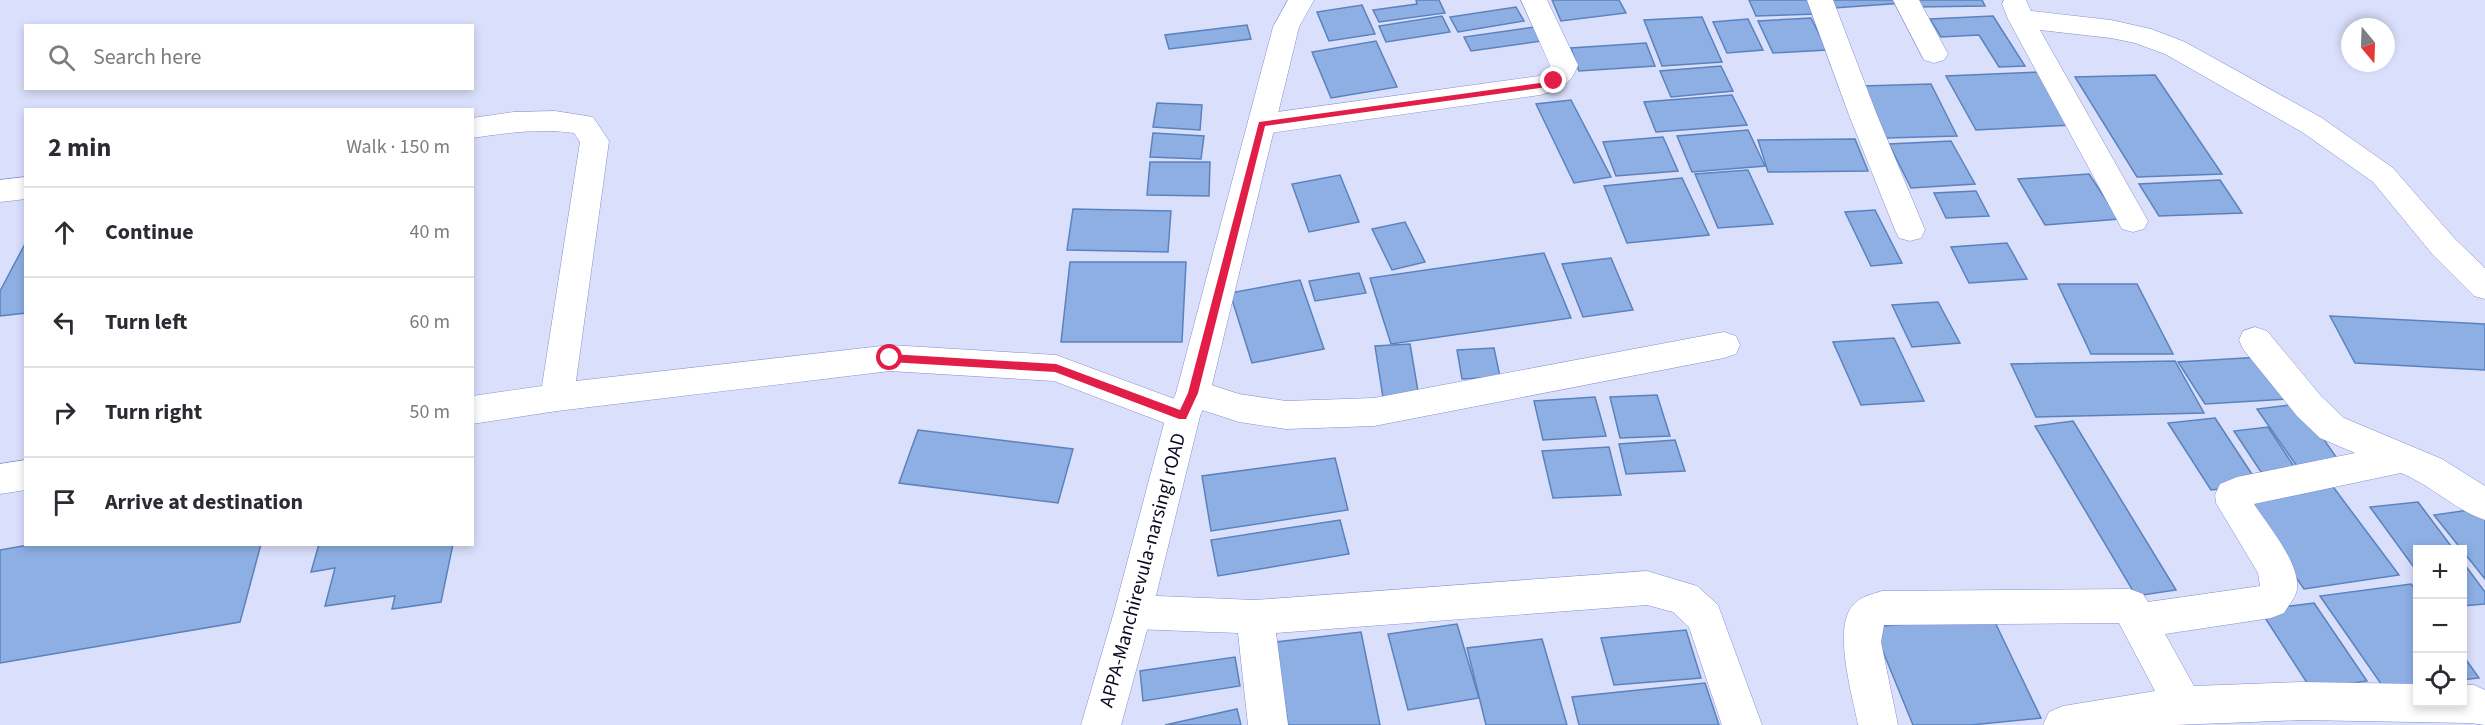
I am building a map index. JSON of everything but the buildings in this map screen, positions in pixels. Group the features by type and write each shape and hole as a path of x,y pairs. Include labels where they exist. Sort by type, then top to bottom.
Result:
{"street":[{"name":"APPA-Manchirevula-narsingI rOAD","path":"1101,725 1133,612 1286,27 1301,0"},
{"path":"1262,124 1540,86 1554,81 1561,74 1564,65 1534,0"},
{"path":"1820,0 1863,115 1910,230"},
{"path":"1906,0 1934,54"},
{"path":"2017,10 2133,220"},
{"path":"2017,10 2141,35 2175,48 2312,125 2383,175 2444,247 2485,287"},
{"path":"474,128 530,120 562,120 583,124 595,141 557,397"},
{"path":"0,191 24,188"},
{"path":"2255,340 2309,406 2332,428 2430,469 2485,505"},
{"path":"474,410 557,397 890,358 1056,368 1188,404 1286,415 1374,412 1724,345"},
{"path":"2138,621 2271,601 2279,588 2276,569 2234,503 2233,495 2237,492 2402,458"},
{"path":"0,479 24,475"},
{"path":"1133,612 1255,617 1647,588 1684,598 1705,617 1742,725"},
{"path":"1878,725 1862,642 1864,620 1882,608 2130,606 2183,705"},
{"path":"1255,617 1268,725"},
{"path":"2063,725 2183,705 2314,701 2474,704 2485,710"}],"route":[{"path":"890,358 1056,368 1183,416 1193,393 1262,124 1540,86 1554,81"}]}
